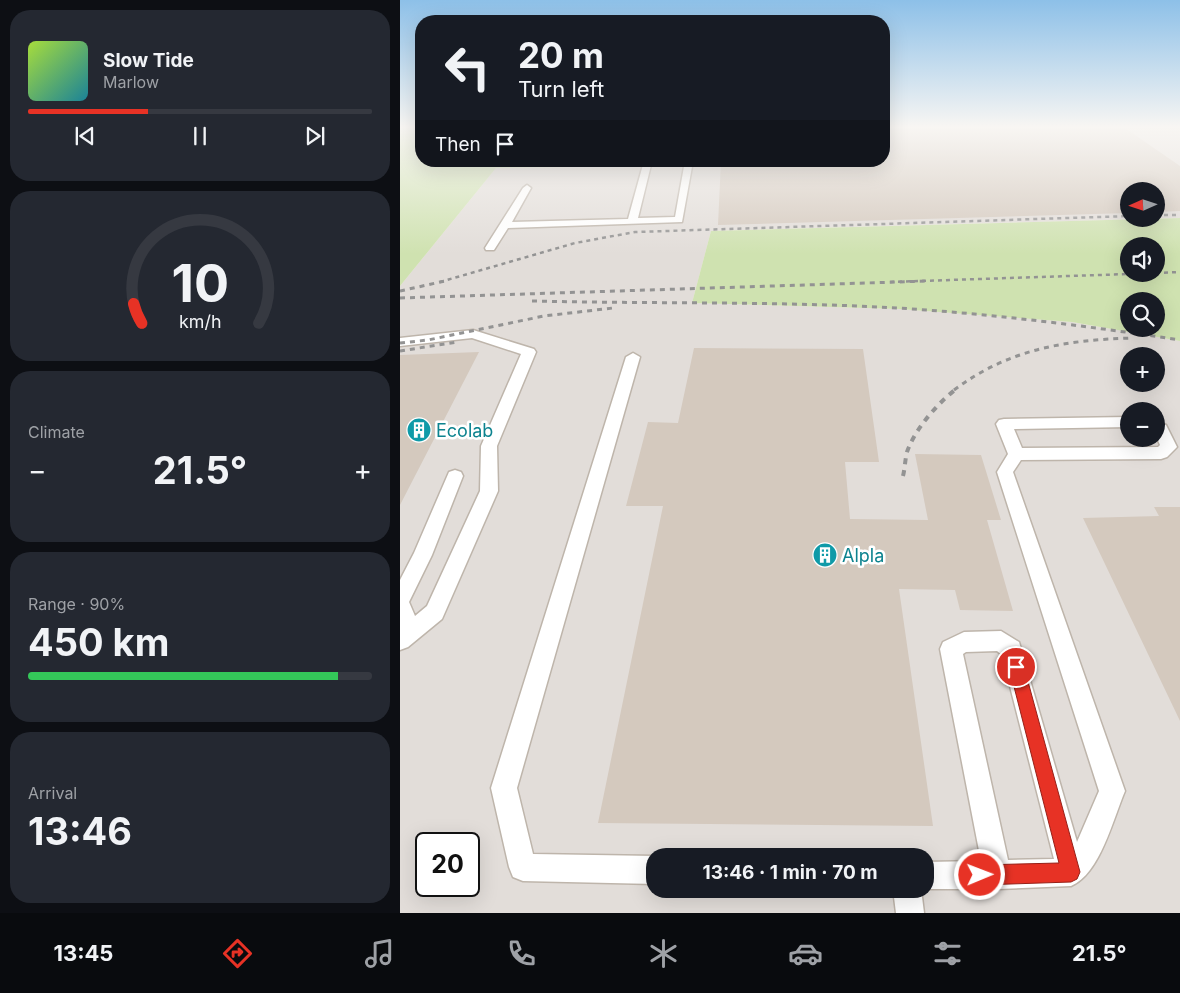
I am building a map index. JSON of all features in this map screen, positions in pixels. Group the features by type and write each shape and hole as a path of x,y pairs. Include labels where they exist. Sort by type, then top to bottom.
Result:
{"lane":[{"path":"632,221 646,169"},
{"path":"504,225 679,220 688,169"},
{"path":"490,248 527,188"},
{"path":"400,342 473,334 529,352 489,446 489,491 435,612 406,635 400,601 423,555 455,476"},
{"path":"633,357 504,788 523,867 646,870"},
{"path":"1016,454 1004,424 1120,422"},
{"path":"1016,454 1161,453 1168,447 1165,438"},
{"path":"934,876 1071,872 1087,852 1112,791 1005,472 1016,454"},
{"path":"998,875 951,649 964,642 1001,641 1011,649 1071,872"},
{"path":"908,898 910,913"}],"shaded area":[{"path":"496,169 1180,169 1180,218 1165,218 1165,182 1120,182 1120,219 711,231 692,303 900,309 1072,322 1120,330 1120,337 1157,337 1180,341 1180,913 400,913 400,286"}],"green space":[{"path":"400,169 496,169 400,286"},
{"path":"1165,218 1180,218 1180,341 1157,337 1165,337 1165,292 1120,292 1120,330 1072,322 900,309 692,303 711,231 1120,220 1120,228 1165,228"}],"building":[{"path":"721,169 1180,169 1180,211 1165,212 1165,182 1120,182 1120,213 718,225"},
{"name":"Alpla","path":"694,348 863,349 879,462 845,462 850,519 928,520 915,454 981,455 1001,520 987,520 1013,611 960,610 955,590 899,589 933,826 598,823 663,506 626,506 648,422 678,423"},
{"name":"Ecolab","path":"479,352 400,505 400,355"},
{"path":"1154,507 1180,507 1180,721 1083,518 1159,516"}],"railway":[{"path":"1165,215 1180,215"},
{"path":"440,282 575,243 635,232 1120,216"},
{"path":"1165,273 1180,272"},
{"path":"890,282 1120,274"},
{"path":"400,291 445,281"},
{"path":"400,298 928,281"},
{"path":"532,301 898,308 1040,321 1180,340"},
{"path":"400,343 428,340 544,316 613,308"},
{"path":"954,390 996,365 1039,349 1084,341 1133,338"},
{"path":"400,351 457,342"},
{"path":"903,476 907,452 915,435 934,409 956,389"}],"place":[{"name":"Ecolab","path":"419,430"},
{"name":"Alpla","path":"825,555"}],"route":[{"path":"980,875 1071,872 1016,667"}]}
